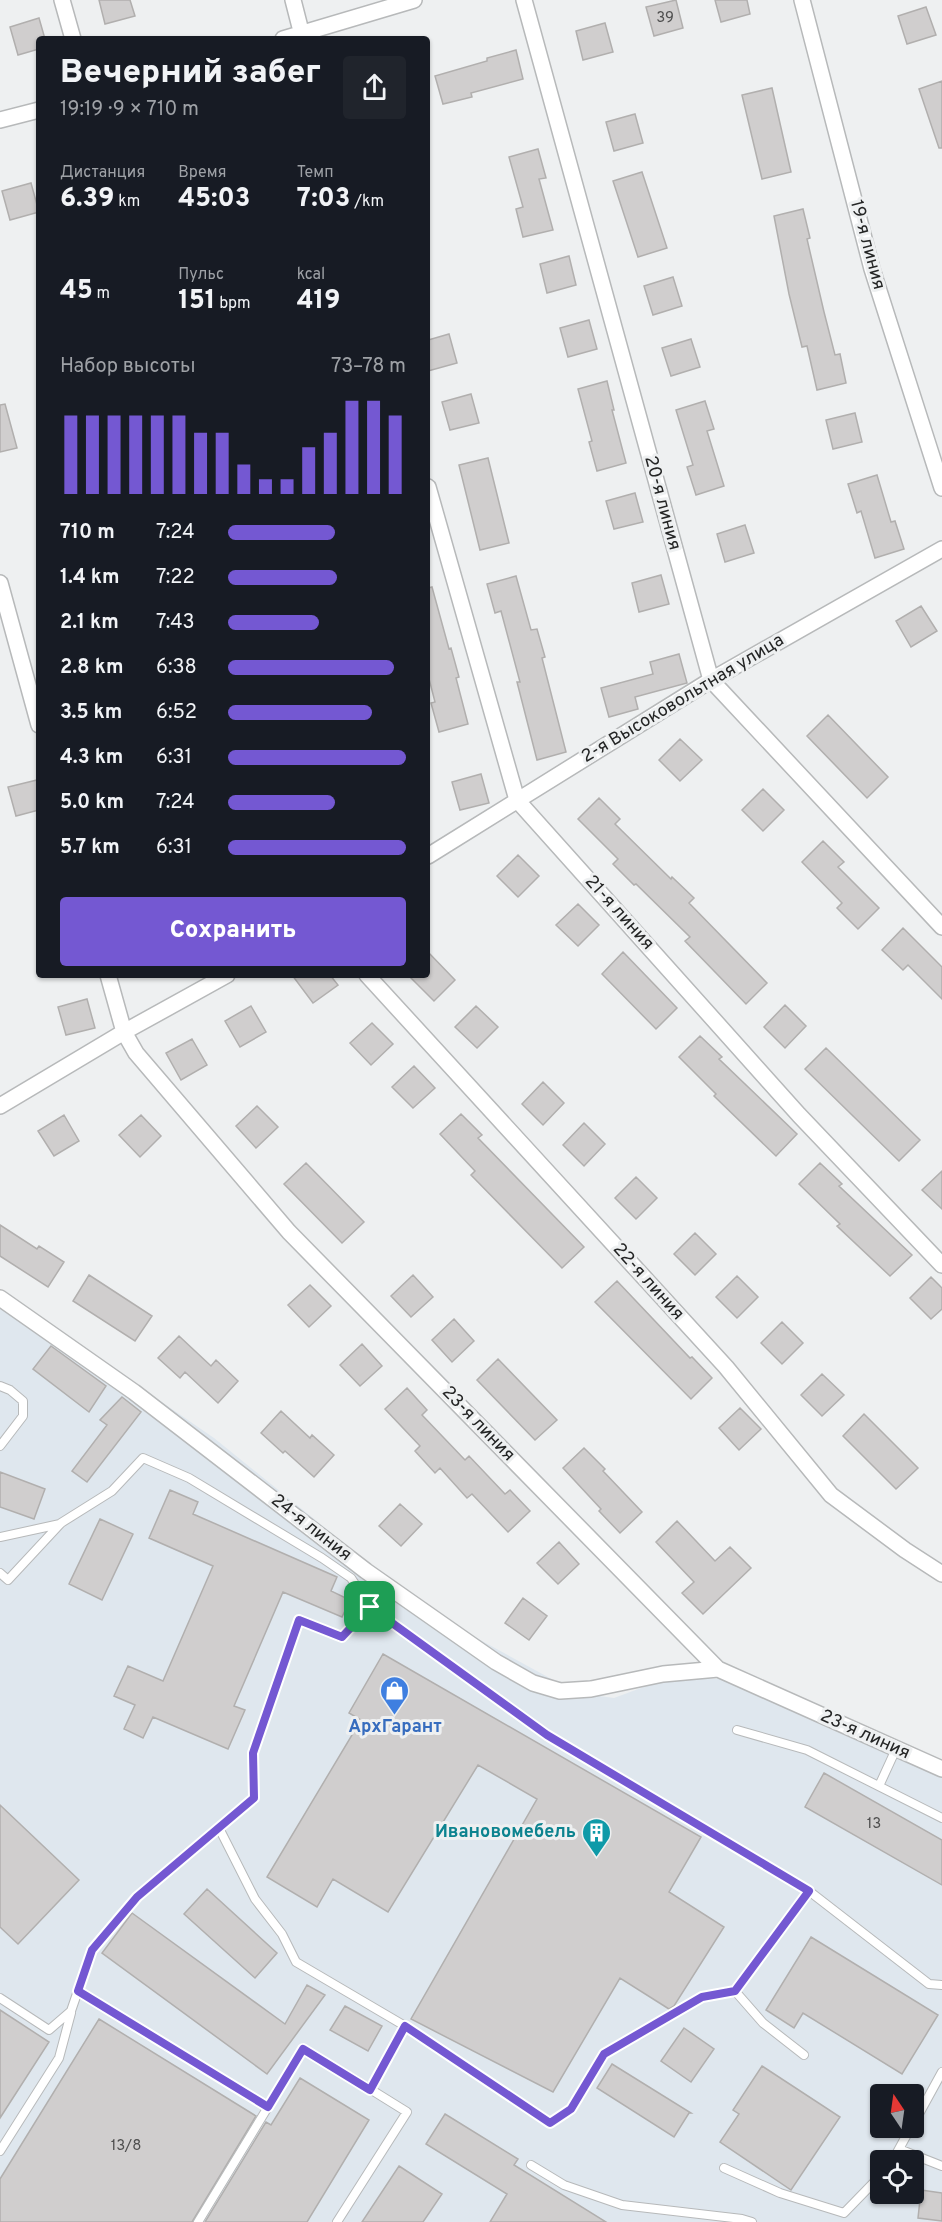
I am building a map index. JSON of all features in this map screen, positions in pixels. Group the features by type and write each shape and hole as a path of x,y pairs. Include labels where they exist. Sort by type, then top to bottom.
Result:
{"street":[{"path":"62,0 72,36"},
{"path":"293,0 303,36 414,0"},
{"name":"20-я линия","path":"524,0 711,680 942,927"},
{"name":"19-я линия","path":"802,0 872,269 942,488"},
{"path":"0,120 36,111"},
{"name":"21-я линия","path":"430,494 517,800 799,1115 942,1265"},
{"name":"2-я Высоковольтная улица","path":"430,855 711,680 942,549"},
{"path":"0,584 36,714"},
{"name":"23-я линия","path":"109,978 124,1032 136,1053 289,1232 718,1669 942,1769"},
{"path":"0,1106 124,1032 222,978"},
{"name":"22-я линия","path":"370,978 726,1367 831,1495 904,1550 942,1574"},
{"name":"24-я линия","path":"0,1298 135,1392 366,1571 496,1662 533,1683 560,1691 591,1689 663,1674 718,1669"}],"lane":[{"path":"0,1386 10,1390 22,1401 23,1416 0,1446"},
{"path":"0,1573 8,1580 62,1524 112,1491 143,1458 189,1478 351,1578 370,1607 547,1735 809,1891 929,1984 942,1985"},
{"path":"0,1537 62,1524"},
{"path":"0,2151 59,2058 71,2011 92,1950 137,1897 254,1798 253,1753 299,1620 342,1637 370,1607"},
{"path":"737,1730 807,1750 942,1818"},
{"path":"879,1785 896,1749"},
{"path":"219,1828 255,1899 282,1934 296,1962 405,2026 550,2123 571,2109 604,2054 702,1997 735,1991 809,1891"},
{"path":"78,1991 268,2107"},
{"path":"735,1991 763,2023 804,2055"},
{"path":"0,1998 49,2030 71,2011"},
{"path":"370,2090 405,2026"},
{"path":"198,2222 303,2049 407,2112 337,2222"},
{"path":"924,2105 942,2072"},
{"path":"905,2138 899,2149 942,2166"},
{"path":"531,2165 564,2185 622,2205 752,2222"},
{"path":"724,2168 780,2193 844,2213"},
{"path":"837,2222 870,2186"}],"shaded area":[{"path":"0,1293 214,1438 429,1612 577,1693 614,1698 668,1678 733,1679 942,1764 942,2222 0,2222"}],"building":[{"path":"99,0 130,0 135,16 105,24"},
{"path":"676,0 683,28 654,36 646,7"},
{"path":"715,0 747,0 750,14 721,22"},
{"path":"926,7 936,35 907,44 898,16"},
{"path":"39,18 44,36 36,36 36,50 18,55 10,27"},
{"path":"605,23 613,52 583,60 576,31"},
{"path":"516,50 523,79 471,93 472,97 443,104 435,76"},
{"path":"942,81 942,148 939,148 919,89"},
{"path":"772,88 791,172 762,179 742,95"},
{"path":"635,114 643,143 614,151 606,122"},
{"path":"538,149 546,178 539,179 553,230 523,237 516,209 523,207 509,157"},
{"path":"642,172 667,248 638,257 613,181"},
{"path":"31,183 36,201 36,213 10,220 2,191"},
{"path":"803,209 810,238 807,239 824,312 835,355 840,354 846,383 817,390 807,346 802,347 774,216"},
{"path":"569,256 576,285 547,293 540,264"},
{"path":"673,277 682,306 653,315 644,286"},
{"path":"589,320 597,349 568,357 560,328"},
{"path":"449,334 457,363 430,370 430,339"},
{"path":"691,339 700,367 671,376 662,348"},
{"path":"607,381 626,463 597,471 589,442 592,441 578,389"},
{"path":"471,394 479,423 450,430 442,402"},
{"path":"705,401 714,429 707,431 724,486 696,495 687,467 693,465 676,410"},
{"path":"5,404 17,448 0,452 0,405"},
{"path":"855,413 862,442 833,449 826,420"},
{"path":"488,458 509,543 480,550 459,465"},
{"path":"877,475 891,522 895,521 904,549 875,558 861,511 857,513 848,484"},
{"path":"635,493 643,522 614,529 606,501"},
{"path":"745,525 754,553 725,562 717,534"},
{"path":"661,575 669,604 639,612 632,583"},
{"path":"516,576 531,630 537,629 545,657 542,658 566,752 537,760 501,611 495,613 487,584"},
{"path":"432,587 449,649 451,648 468,724 439,732 431,703 435,702 430,683 430,588"},
{"path":"921,606 937,631 911,647 896,621"},
{"path":"679,654 687,683 635,697 638,709 609,717 601,688 653,674 650,662"},
{"path":"828,715 888,777 867,798 807,736"},
{"path":"680,739 702,760 680,781 659,760"},
{"path":"481,774 489,803 460,810 452,782"},
{"path":"36,780 36,811 16,816 8,787"},
{"path":"763,789 784,810 763,831 742,810"},
{"path":"599,798 620,819 615,824 671,879 672,877 694,898 689,903 767,983 746,1004 685,941 690,937 613,864 618,859 578,819"},
{"path":"823,841 844,862 838,867 879,908 858,929 837,908 842,903 802,862"},
{"path":"518,855 539,876 518,897 497,876"},
{"path":"578,904 599,925 578,946 556,925"},
{"path":"903,928 942,967 942,999 908,965 903,970 882,950"},
{"path":"623,952 677,1008 656,1029 602,974"},
{"path":"430,954 455,980 434,1001 411,978 430,978"},
{"path":"294,978 332,978 338,985 313,1003"},
{"path":"87,999 95,1028 66,1035 58,1007"},
{"path":"785,1005 806,1026 785,1048 764,1027"},
{"path":"251,1006 266,1032 240,1047 225,1021"},
{"path":"476,1006 498,1027 477,1048 455,1027"},
{"path":"372,1023 393,1044 371,1065 350,1043"},
{"path":"700,1036 722,1057 719,1059 797,1134 776,1156 714,1096 716,1094 679,1057"},
{"path":"192,1039 207,1065 181,1080 166,1053"},
{"path":"826,1048 920,1140 899,1161 805,1069"},
{"path":"414,1066 435,1088 413,1108 392,1087"},
{"path":"543,1082 564,1103 543,1125 522,1104"},
{"path":"257,1106 278,1127 256,1148 236,1126"},
{"path":"461,1114 482,1135 478,1138 584,1247 562,1268 471,1175 475,1171 440,1134"},
{"path":"64,1115 79,1141 54,1156 38,1131"},
{"path":"141,1115 161,1136 140,1157 119,1135"},
{"path":"584,1123 605,1144 584,1166 563,1145"},
{"path":"306,1163 364,1222 342,1243 284,1184"},
{"path":"820,1163 842,1184 839,1186 912,1255 890,1276 837,1226 840,1224 799,1184"},
{"path":"942,1171 942,1209 922,1190"},
{"path":"636,1177 657,1198 636,1219 615,1198"},
{"path":"0,1225 37,1249 39,1246 64,1262 48,1287 0,1256"},
{"path":"695,1233 716,1254 695,1275 674,1254"},
{"path":"89,1275 152,1316 135,1341 73,1301"},
{"path":"413,1275 433,1297 411,1317 391,1296"},
{"path":"737,1276 758,1297 737,1318 716,1297"},
{"path":"931,1277 942,1288 942,1309 931,1319 910,1298"},
{"path":"617,1281 712,1378 691,1399 595,1302"},
{"path":"310,1285 331,1306 309,1327 288,1305"},
{"path":"454,1319 474,1341 452,1362 432,1340"},
{"path":"782,1322 803,1343 782,1364 761,1343"},
{"path":"179,1336 211,1366 216,1360 238,1381 218,1403 185,1372 180,1378 158,1358"},
{"path":"362,1344 382,1366 360,1386 340,1365"},
{"path":"51,1346 106,1386 89,1412 33,1369"},
{"path":"498,1359 557,1420 535,1440 477,1380"},
{"path":"822,1374 844,1395 822,1416 801,1395"},
{"path":"407,1388 427,1410 422,1415 465,1460 469,1456 505,1494 510,1490 530,1511 508,1532 472,1494 467,1498 440,1468 435,1473 415,1451 420,1446 385,1409"},
{"path":"122,1397 141,1412 87,1482 72,1471 107,1425 100,1420"},
{"path":"740,1408 761,1429 739,1450 719,1428"},
{"path":"281,1411 310,1438 312,1435 334,1455 314,1477 261,1433"},
{"path":"864,1414 918,1468 896,1489 843,1436"},
{"path":"584,1448 642,1512 620,1533 563,1468"},
{"path":"0,1472 45,1489 34,1519 0,1507"},
{"path":"170,1490 198,1502 193,1514 337,1577 331,1591 350,1600 342,1617 283,1592 234,1706 245,1710 228,1749 153,1717 143,1738 124,1729 135,1705 114,1696 128,1666 163,1681 213,1566 149,1538"},
{"path":"400,1504 422,1524 401,1546 379,1526"},
{"path":"100,1519 133,1534 102,1600 69,1584"},
{"path":"677,1521 715,1561 730,1547 751,1568 703,1614 682,1593 694,1582 656,1542"},
{"path":"559,1542 579,1564 558,1584 537,1563"},
{"path":"523,1598 547,1616 529,1640 505,1623"},
{"name":"Ивановомебель","path":"383,1654 701,1837 669,1892 724,1927 674,2006 669,2009 620,1978 553,2092 411,2019 537,1799 478,1765 388,1912 333,1879 317,1907 267,1877 361,1720 349,1713"},
{"path":"824,1773 942,1840 942,1885 805,1807"},
{"path":"0,1805 79,1880 18,1944 0,1927"},
{"path":"207,1889 277,1953 255,1978 184,1914"},
{"path":"132,1913 285,2024 307,1985 325,1995 267,2074 102,1953"},
{"path":"811,1937 938,2015 902,2074 803,2013 794,2028 766,2010"},
{"path":"345,2006 382,2026 368,2051 330,2030"},
{"path":"0,2010 49,2042 0,2118"},
{"path":"99,2019 256,2116 192,2222 0,2222 0,2179"},
{"path":"684,2028 714,2049 691,2082 661,2061"},
{"path":"612,2064 691,2113 674,2137 597,2088"},
{"path":"762,2066 840,2117 791,2190 720,2142 739,2114 733,2110"},
{"path":"300,2078 369,2120 307,2222 205,2222 266,2122 271,2125"},
{"path":"445,2114 518,2159 514,2165 606,2222 490,2222 507,2194 426,2144"},
{"path":"399,2166 442,2194 423,2222 362,2222"},
{"path":"924,2190 942,2193 942,2221 918,2218 920,2204 924,2204"}],"place":[{"name":"АрхГарант","path":"395,1716"},
{"name":"Ивановомебель","path":"597,1858"}],"route":[{"path":"370,1607 547,1735 809,1891 735,1991 702,1997 604,2054 571,2109 550,2123 405,2026 370,2090 303,2049 268,2107 78,1991 92,1950 137,1897 254,1798 253,1753 299,1620 342,1637 370,1607"}]}
